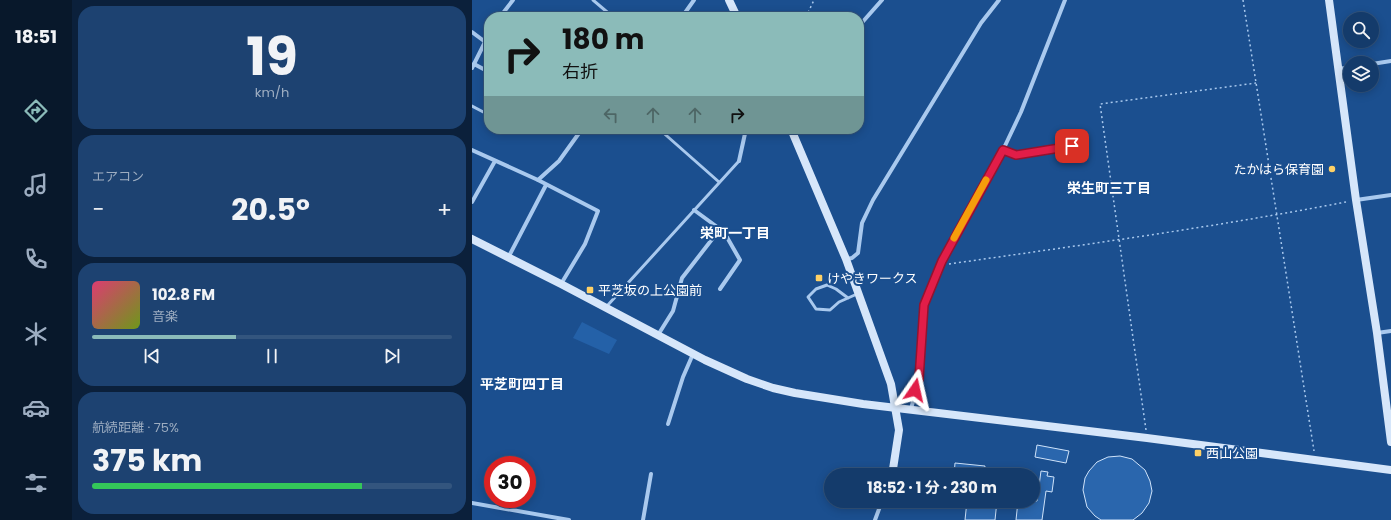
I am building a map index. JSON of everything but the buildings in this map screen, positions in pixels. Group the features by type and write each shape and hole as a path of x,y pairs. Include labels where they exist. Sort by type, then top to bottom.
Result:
{"street":[{"path":"504,12 513,0"},
{"path":"686,12 694,0"},
{"path":"729,0 735,12"},
{"path":"864,20 882,0"},
{"path":"846,259 852,258 858,253 862,223 873,200 981,23 999,0"},
{"path":"911,409 919,379 924,305 942,261 1003,150 1021,112 1064,0"},
{"path":"1329,0 1356,200 1377,332 1391,442"},
{"path":"472,32 484,41 473,66 484,70"},
{"path":"1379,63 1391,61"},
{"path":"1339,69 1343,68"},
{"path":"538,180 559,161 578,134"},
{"path":"739,161 744,134"},
{"path":"793,134 846,259 891,384 899,430 893,468"},
{"path":"1003,150 1016,155 1072,146"},
{"path":"472,150 538,180 598,211 585,244 561,284"},
{"path":"472,202 495,161"},
{"path":"508,258 546,185"},
{"path":"1356,200 1391,195"},
{"path":"694,210 724,232 740,260 720,289"},
{"path":"658,335 673,311 682,278 720,229"},
{"path":"472,239 693,353 747,379 773,388 863,404 1147,438 1391,470"},
{"path":"1377,332 1391,331"},
{"path":"668,424 683,377 693,353"},
{"path":"643,520 651,474"},
{"path":"472,503 569,520"},
{"path":"875,520 879,508"}],"lane":[{"path":"593,0 607,12"},
{"path":"472,106 484,112"},
{"path":"665,134 719,182"},
{"path":"605,307 739,161"},
{"path":"848,298 840,291 827,285 816,288 808,297 816,309 830,310 839,302 848,298 858,293"}],"path":[{"path":"808,12 814,0"},
{"path":"1243,0 1278,215 1315,461"},
{"path":"1147,438 1100,104 1256,83"},
{"path":"942,261 949,264 1118,240 1278,215 1356,200"}],"shaded area":[{"path":"582,322 617,340 609,354 573,338"}],"slow traffic":[{"path":"954,238 986,180"}],"place":[{"name":"たかはら保育園","path":"1332,169"},
{"name":"けやきワークス","path":"819,278"},
{"name":"平芝坂の上公園前","path":"590,290"},
{"name":"西山公園","path":"1198,453"}],"district":[{"name":"栄生町三丁目","path":"1109,188"},
{"name":"栄町一丁目","path":"735,233"},
{"name":"平芝町四丁目","path":"522,384"}],"route":[{"path":"915,390 919,379 924,305 942,261 1003,150 1016,155 1072,146"}]}
